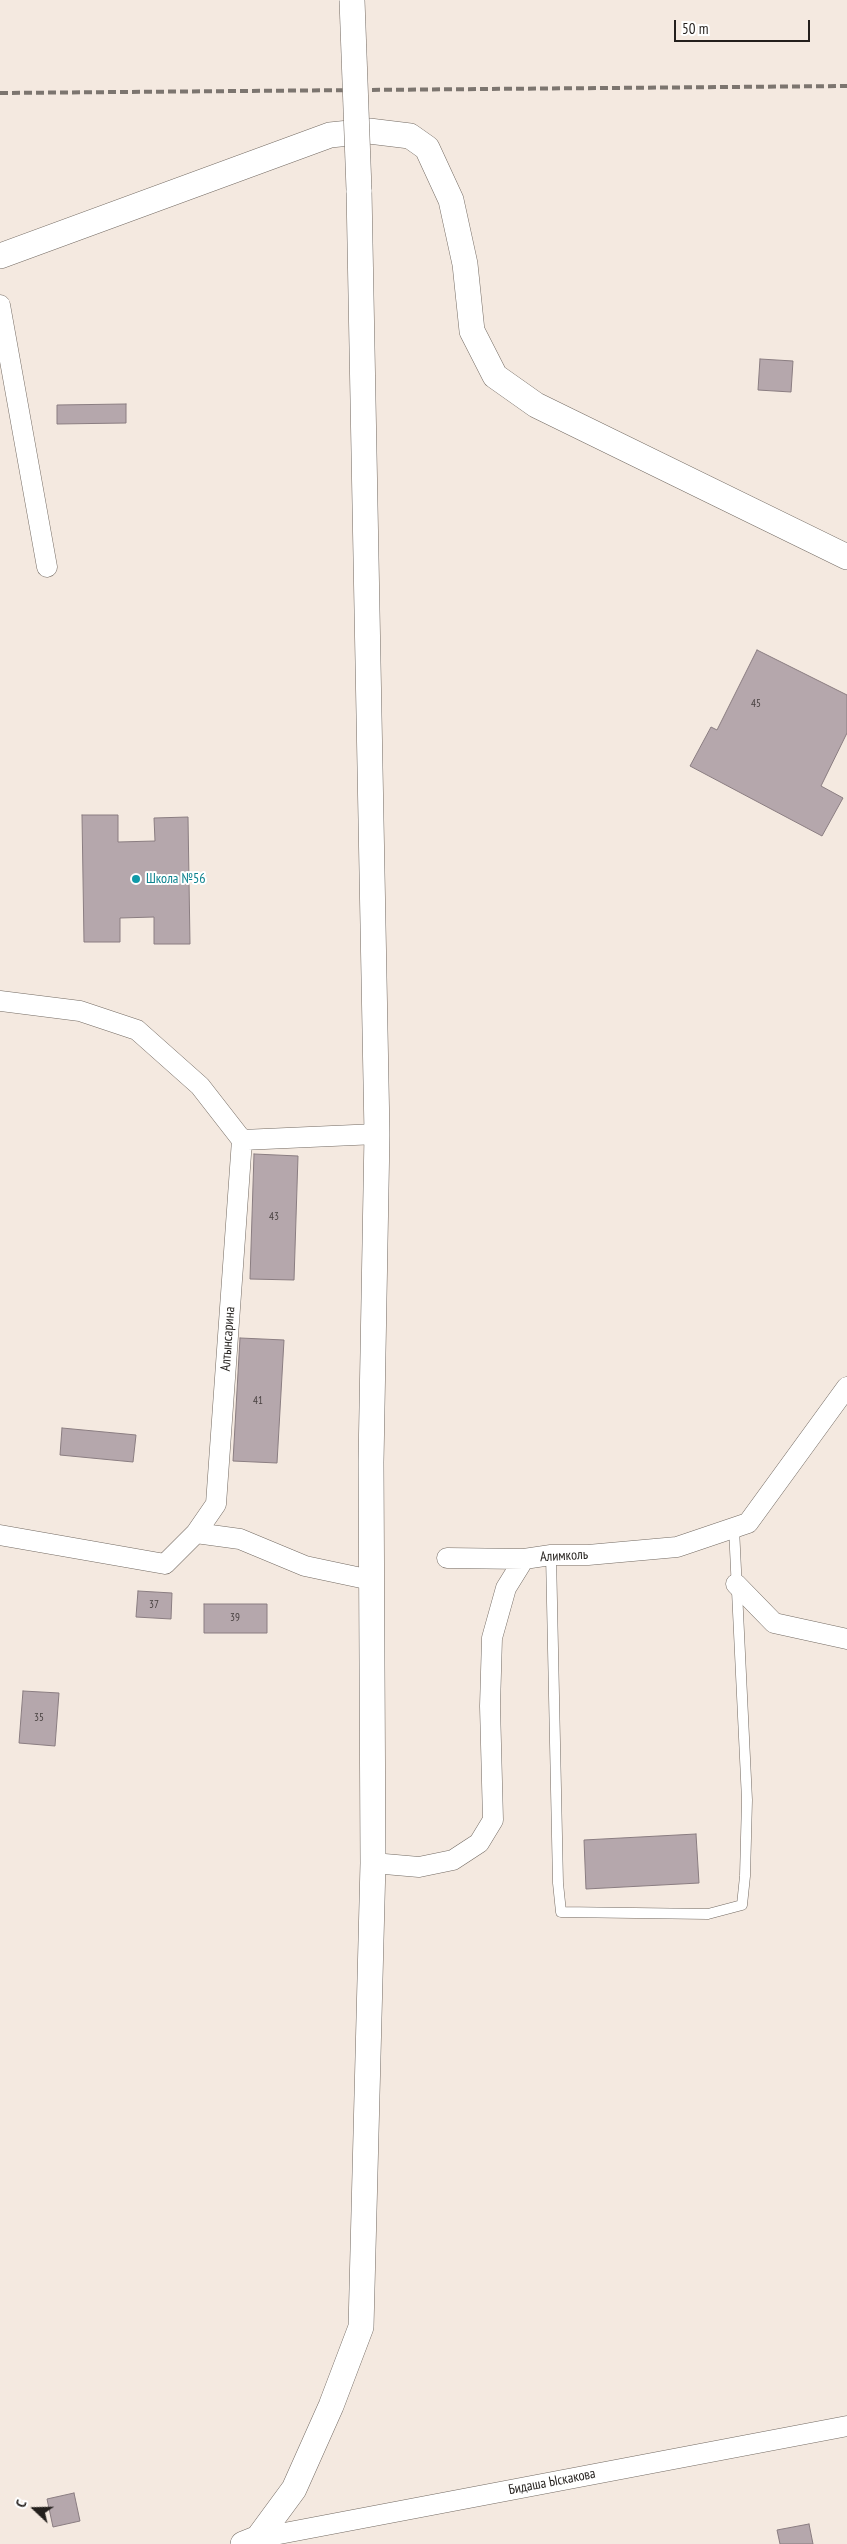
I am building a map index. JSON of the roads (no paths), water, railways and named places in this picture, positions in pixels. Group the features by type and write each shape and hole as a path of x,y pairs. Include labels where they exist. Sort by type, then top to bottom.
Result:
{"street":[{"path":"250,2541 294,2488 331,2406 361,2327 373,1863 371,1580 377,1134 359,190 352,0"},
{"path":"0,256 330,134 369,131 410,136 427,148 451,200 465,264 472,331 496,376 536,405 847,557"},
{"path":"0,305 47,566"},
{"path":"0,1001 80,1012 137,1030 200,1086 242,1140 377,1134"},
{"name":"Алтынсарина","path":"0,1535 165,1564 196,1533 216,1504 242,1140"},
{"name":"Алимколь","path":"373,1863 419,1867 453,1860 479,1843 493,1820 490,1706 492,1638 506,1588 524,1559 551,1555 588,1555 677,1548 748,1523 847,1387"},
{"path":"196,1533 240,1539 305,1566 371,1580"},
{"path":"446,1558 524,1559"},
{"path":"736,1584 774,1622 847,1639"},
{"name":"Бидаша Ыскакова","path":"250,2541 847,2426"}],"lane":[{"path":"551,1555 558,1883 561,1912 708,1914 742,1905 745,1876 747,1800 734,1528"}],"railway":[{"path":"0,93 847,86"}],"place":[{"name":"Школа №56","path":"136,879"}]}
